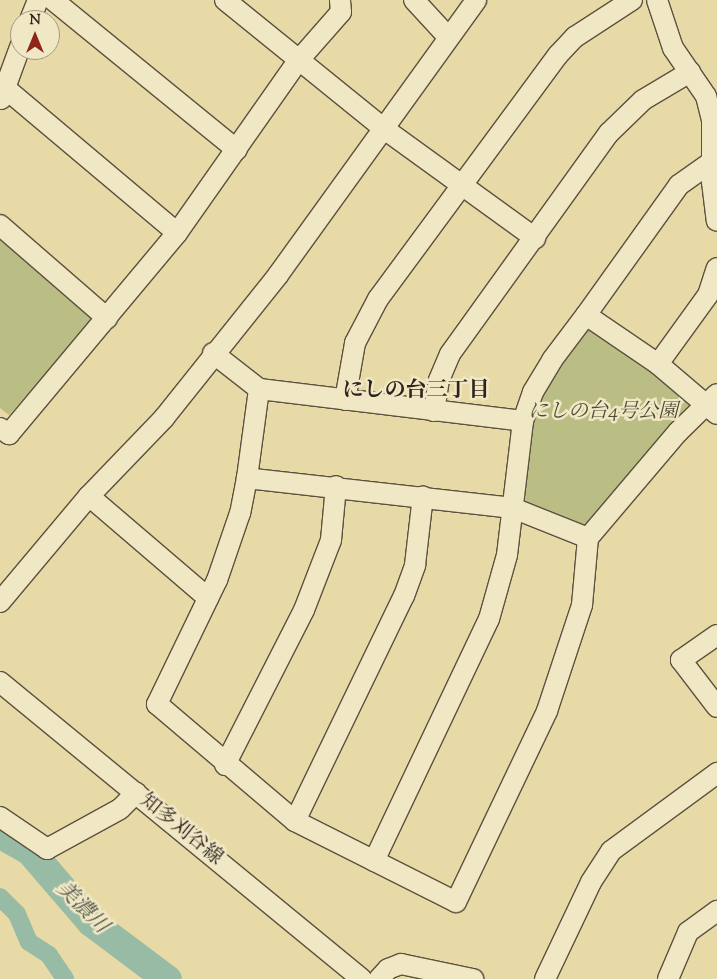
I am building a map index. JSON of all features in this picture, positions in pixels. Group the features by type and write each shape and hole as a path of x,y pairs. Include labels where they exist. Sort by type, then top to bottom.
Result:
{"street":[{"path":"52,0 237,150"},
{"path":"225,0 383,128 535,238"},
{"path":"0,428 9,434 177,232 237,150 298,61 341,12 340,0"},
{"path":"414,0 448,37"},
{"path":"0,602 89,496 164,418 213,353 278,275 476,0"},
{"path":"345,400 355,343 378,299 460,184 558,55 575,37 632,0"},
{"path":"657,0 673,48 706,96 712,120 717,221"},
{"path":"15,60 2,95 177,232"},
{"path":"434,411 439,380 450,354 472,319 535,238 621,119 642,100 690,72"},
{"path":"374,861 490,618 507,555 523,421 534,392 552,360 679,185 713,161"},
{"path":"0,225 107,318"},
{"path":"658,364 708,295 717,268"},
{"path":"259,390 247,478 230,548 157,704 225,765 295,821 456,902 547,711 582,605 588,538 713,403 586,314"},
{"path":"213,353 259,390 523,421"},
{"path":"247,478 336,486 513,508 588,538"},
{"path":"225,765 304,610 331,540 336,486"},
{"path":"89,496 208,598"},
{"path":"295,821 404,596 415,565 423,496"},
{"path":"717,635 681,660 717,707"},
{"name":"知多刈谷線","path":"0,682 362,979"},
{"path":"545,979 591,882 611,852 717,773"},
{"path":"0,817 48,849 120,809 136,793"},
{"path":"668,979 688,932 717,911"},
{"path":"379,979 388,969 401,964 473,979"}],"green space":[{"path":"0,233 102,310 9,415 0,408"},
{"name":"にしの台4号公園","path":"586,315 706,402 588,538 513,508 523,421"}],"waterway":[{"name":"美濃川","path":"0,834 29,850 91,922 167,979"},
{"path":"0,897 17,914 29,942 49,955 65,979"}],"district":[{"name":"にしの台三丁目","path":"416,391"}]}
